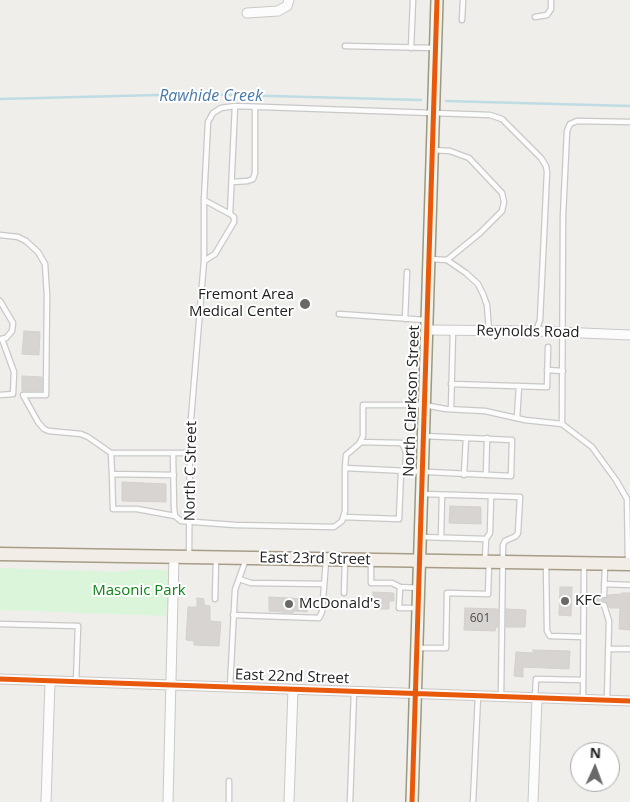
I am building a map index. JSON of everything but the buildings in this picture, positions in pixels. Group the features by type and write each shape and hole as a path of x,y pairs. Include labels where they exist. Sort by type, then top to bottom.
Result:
{"main road":[{"name":"East 23rd Street","path":"0,554 629,564"}],"street":[{"path":"247,13 278,11 287,6 289,0"},
{"name":"North Clarkson Street","path":"412,802 437,0"},
{"name":"Reynolds Road","path":"427,325 452,330 630,335"},
{"path":"168,802 174,558"},
{"name":"East 22nd Street","path":"0,679 630,701"},
{"path":"46,802 50,681"},
{"path":"289,802 293,690"},
{"path":"533,802 536,698"}],"lane":[{"path":"411,48 413,0"},
{"path":"462,20 464,0"},
{"path":"535,17 546,15 551,9 551,0"},
{"path":"345,46 436,48"},
{"path":"230,214 235,106 490,115 502,119 541,158 546,166 540,320 536,331"},
{"name":"North C Street","path":"189,558 189,453 204,261 204,200 208,122 213,113 222,108 235,106"},
{"path":"232,182 253,179 256,107"},
{"path":"562,424 562,332 567,130 570,124 577,121 630,122"},
{"path":"432,150 450,151 470,158 502,193 504,202 502,211 480,233 447,260"},
{"path":"204,200 234,217 234,222 214,254 204,261"},
{"path":"0,235 18,237 32,246 42,259 46,272 46,396 0,395"},
{"path":"429,259 447,260 478,284 484,294 487,305 489,331"},
{"path":"404,319 407,272"},
{"path":"0,301 13,323 12,331 6,338 1,340 14,372 13,394"},
{"path":"339,314 404,319 427,325"},
{"path":"451,409 452,330"},
{"path":"452,384 547,387 548,347"},
{"path":"547,370 563,371"},
{"path":"517,418 519,386"},
{"path":"23,395 44,429 88,437 111,453 189,453"},
{"path":"111,453 112,509 138,510 175,516 181,521 190,522 334,527 342,521 345,512 344,468 346,456 360,442 363,436 364,405 424,405 485,411 517,418 562,424 592,447 616,480 627,500 629,564"},
{"path":"344,468 511,476 512,440 423,436"},
{"path":"464,475 466,438"},
{"path":"486,475 488,438"},
{"path":"343,517 400,519 406,453 404,447 401,444 360,442"},
{"path":"173,453 175,516"},
{"path":"112,474 174,475"},
{"path":"421,494 520,497 518,532 516,536 505,541 503,545 501,696"},
{"path":"441,538 442,495"},
{"path":"417,648 446,648 447,593 488,594 486,540 490,533 491,496"},
{"path":"420,537 486,540"},
{"path":"215,599 216,558"},
{"path":"230,687 235,590 246,558"},
{"path":"233,615 319,618 322,612 326,559"},
{"path":"344,593 345,560"},
{"path":"371,560 371,583 392,583 400,587 419,588"},
{"path":"546,563 547,631 550,636 583,637"},
{"path":"583,700 584,563"},
{"path":"604,595 605,564"},
{"path":"239,579 251,583 324,584"},
{"path":"604,584 630,585"},
{"path":"400,587 400,608 418,608"},
{"path":"604,605 609,621 607,700"},
{"path":"0,624 78,626 76,682"},
{"path":"608,649 630,649"},
{"path":"536,698 536,679 583,680"},
{"path":"350,802 354,692"},
{"path":"474,802 478,695"},
{"path":"229,781 229,802"}],"green space":[{"name":"Masonic Park","path":"0,568 120,572 136,569 165,570 169,576 166,616 0,610"}],"waterway":[{"name":"Rawhide Creek","path":"0,99 197,94 421,100"},
{"name":"Rawhide Creek","path":"446,101 630,106"}],"cycle path":[{"path":"412,802 437,0"},
{"path":"0,679 630,701"}],"place":[{"name":"Fremont Area Medical Center","path":"305,304"},
{"name":"KFC","path":"565,601"},
{"name":"McDonald's","path":"289,604"}]}
